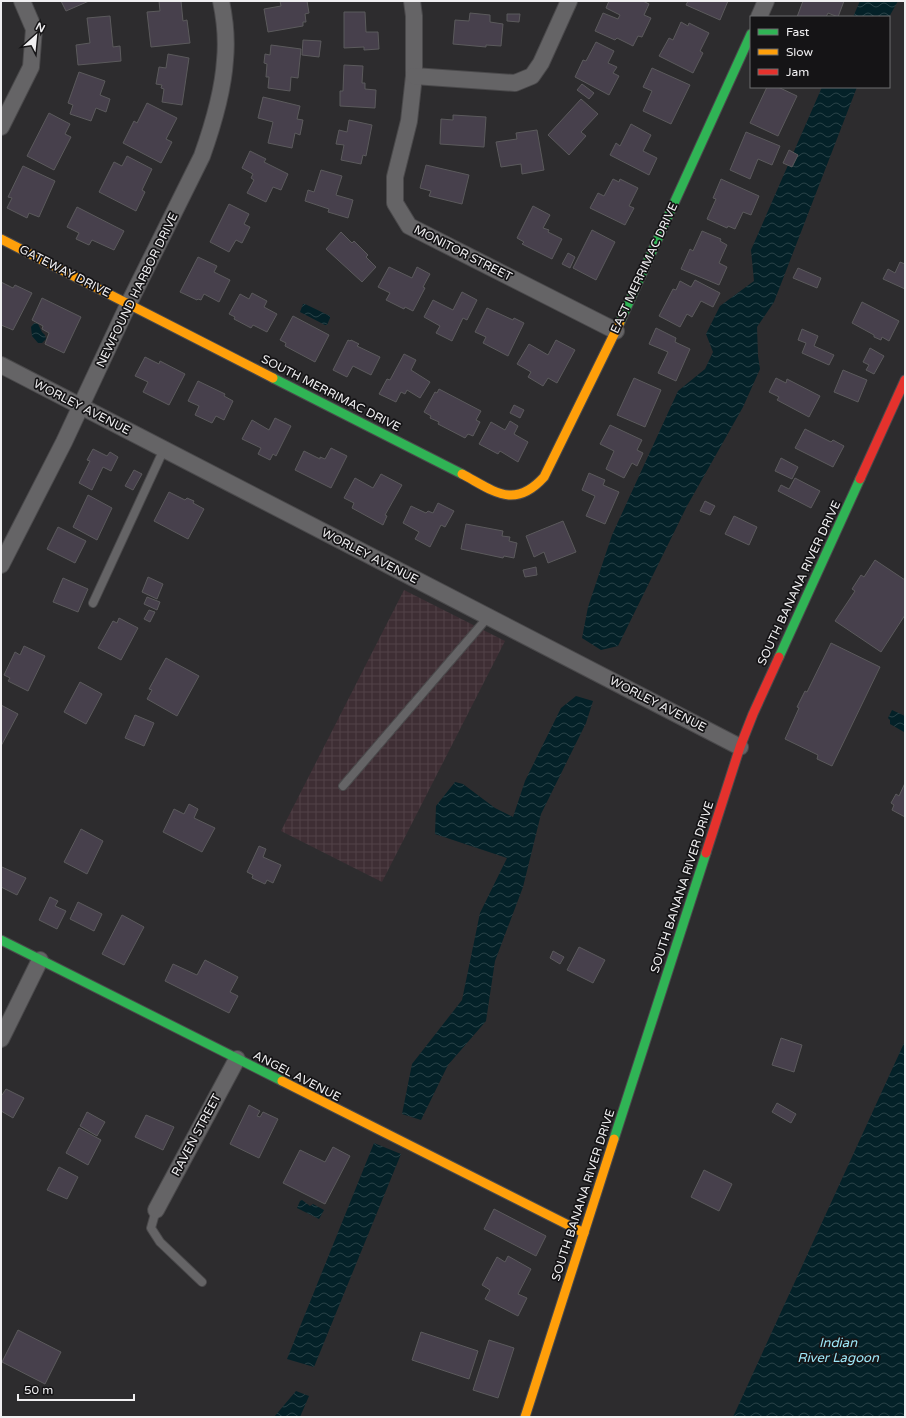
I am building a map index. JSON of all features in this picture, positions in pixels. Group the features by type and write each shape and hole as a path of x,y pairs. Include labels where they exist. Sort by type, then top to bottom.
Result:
{"street":[{"path":"1,127 31,67 34,29 22,1"},
{"name":"NEWFOUND HARBOR DRIVE","path":"1,565 64,442 129,303 202,156 211,131 225,60 222,1"},
{"name":"MONITOR STREET","path":"412,1 414,16 414,76 409,120 395,177 395,203 409,226 616,331"},
{"path":"414,76 515,83 532,76 541,63 569,1"},
{"path":"759,16 766,1"},
{"name":"EAST MERRIMAC DRIVE","path":"524,492 536,487 544,477 616,331 750,36"},
{"name":"GATEWAY DRIVE","path":"1,239 129,303"},
{"name":"SOUTH MERRIMAC DRIVE","path":"129,303 503,495 514,495 524,492"},
{"name":"WORLEY AVENUE","path":"1,365 740,747"},
{"name":"SOUTH BANANA RIVER DRIVE","path":"525,1417 740,747 756,707 905,380"},
{"name":"ANGEL AVENUE","path":"1,940 584,1233"},
{"path":"1,1039 40,960"},
{"name":"RAVEN STREET","path":"156,1210 237,1059"}],"lane":[{"path":"93,603 164,450"},
{"path":"343,786 488,617"},
{"path":"156,1210 151,1228 160,1242 202,1282"}],"shaded area":[{"path":"404,590 505,641 382,882 281,831"}],"water":[{"path":"860,1 898,1 890,16 853,16"},
{"path":"822,88 857,88 774,302 757,327 760,369 743,407 687,506 618,646 601,650 582,638 588,607 612,535 678,391 705,369 713,352 706,334 720,306 754,281 751,250"},
{"path":"303,304 330,316 327,325 300,312"},
{"path":"34,323 38,324 45,335 46,339 42,343 38,343 32,336 31,327"},
{"path":"576,696 593,701 586,723 541,814 523,887 495,961 486,1021 448,1065 421,1120 402,1114 412,1064 462,1000 480,913 507,858 435,834 436,806 455,782 463,784 495,808 513,817 525,781 561,708"},
{"path":"892,710 905,716 904,732 890,724 890,720 888,718"},
{"name":"Indian River Lagoon","path":"905,1041 905,1417 733,1417"},
{"path":"374,1143 401,1154 314,1367 287,1359"},
{"path":"302,1200 310,1206 313,1204 324,1210 319,1219 297,1208"},
{"path":"296,1391 309,1396 300,1417 274,1417"}],"building":[{"path":"61,1 89,1 66,11"},
{"path":"159,1 181,1 183,21 187,20 190,43 151,47 147,12 160,11"},
{"path":"280,1 307,1 309,13 305,14 306,22 303,22 303,26 268,32 264,9 281,6"},
{"path":"609,1 643,1 649,4 644,15 651,18 642,37 638,36 633,46 617,38 615,40 595,31 603,13 618,19 620,15 606,8"},
{"path":"688,1 728,1 720,20 686,5"},
{"path":"803,1 844,1 838,16 828,13 826,16 797,16"},
{"path":"344,12 365,12 366,32 378,32 379,49 364,50 364,47 344,48"},
{"path":"470,13 490,15 490,22 503,24 501,46 486,45 486,47 453,44 455,20 469,21"},
{"path":"507,14 520,14 519,22 507,21"},
{"path":"110,16 113,47 120,46 121,61 78,65 76,45 90,43 87,18"},
{"path":"681,22 688,26 689,23 709,33 700,51 703,53 693,73 659,56 669,38 673,40"},
{"path":"303,40 321,41 319,57 302,55"},
{"path":"596,42 614,51 608,63 617,67 613,73 619,76 609,95 575,77 583,60 586,61"},
{"path":"271,45 301,49 298,78 291,77 290,91 268,88 269,77 266,77 267,64 264,63 265,54 270,55"},
{"path":"168,54 189,58 182,105 162,102 164,89 161,88 162,85 156,84 159,67 166,68"},
{"path":"344,65 363,66 362,83 365,83 365,89 376,90 375,108 340,106 340,91 343,91"},
{"path":"652,68 690,85 671,124 643,111 652,91 643,87"},
{"path":"79,72 105,81 100,95 110,99 106,112 96,108 91,121 70,114 73,105 68,103"},
{"path":"582,84 594,93 589,99 577,90"},
{"path":"767,88 780,88 797,96 778,136 750,123"},
{"path":"263,97 300,106 297,119 303,120 300,135 295,133 292,148 268,143 273,122 258,118"},
{"path":"581,99 598,114 581,132 586,136 569,155 548,135"},
{"path":"147,103 177,118 166,139 172,142 161,163 123,143 134,121 137,123"},
{"path":"49,113 70,124 65,134 71,137 54,170 27,156"},
{"path":"453,115 486,117 484,147 440,144 441,119 453,120"},
{"path":"349,120 372,125 366,156 363,155 361,164 341,160 344,145 336,144 339,130 347,132"},
{"path":"631,124 651,135 643,151 657,158 649,175 610,155 616,143 620,146"},
{"path":"537,130 544,170 522,174 521,164 501,167 496,142 517,139 516,133"},
{"path":"746,132 780,146 772,165 758,159 750,179 730,170"},
{"path":"789,150 798,155 792,167 783,163"},
{"path":"250,151 266,159 264,162 288,174 281,190 273,187 266,202 247,193 254,180 251,178 253,174 242,168"},
{"path":"127,156 152,169 142,190 145,192 136,211 99,192 114,162 122,166"},
{"path":"426,165 469,175 462,204 429,196 431,191 420,188"},
{"path":"23,166 55,181 39,217 29,213 27,218 7,208 12,198 8,197"},
{"path":"321,170 342,176 336,195 353,200 348,218 328,212 329,209 305,201 308,190 314,192"},
{"path":"613,179 619,182 620,179 638,188 629,206 634,208 625,225 590,208 598,193 604,196"},
{"path":"721,179 759,196 751,215 743,212 735,229 728,226 727,228 707,219 716,199 713,198"},
{"path":"229,204 249,214 244,224 250,227 242,243 236,240 229,252 210,242"},
{"path":"533,206 550,215 543,228 549,230 548,232 562,239 552,259 522,244 524,242 517,238"},
{"path":"77,207 124,231 114,250 92,240 89,245 76,239 79,233 67,227"},
{"path":"592,230 615,242 596,280 573,268"},
{"path":"702,231 721,239 720,241 727,245 719,263 727,267 719,285 681,269 690,249 693,251"},
{"path":"341,232 352,243 354,241 368,255 366,257 376,267 362,282 326,249"},
{"path":"568,253 575,257 570,268 562,264"},
{"path":"198,257 217,266 214,272 230,280 219,302 204,294 201,300 197,300 180,292"},
{"path":"900,262 905,264 905,289 883,279 888,269 895,273"},
{"path":"389,267 412,278 417,267 430,274 423,287 425,288 413,311 405,307 404,309 386,300 390,293 378,287"},
{"path":"798,268 821,278 817,288 793,278"},
{"path":"695,280 720,293 713,307 701,301 692,317 687,314 680,327 659,316 673,289 676,290 680,281 691,287"},
{"path":"1,282 13,288 15,285 32,293 13,330 1,325"},
{"path":"462,292 477,300 467,320 463,318 452,341 436,333 440,326 424,317 433,300 453,310"},
{"path":"252,293 267,301 264,307 277,314 267,332 253,325 251,328 234,319 235,317 229,314 240,294 249,299"},
{"path":"42,298 81,317 64,353 45,344 49,333 42,329 43,326 32,320"},
{"path":"862,302 899,321 889,341 882,337 881,340 874,337 874,335 852,323"},
{"path":"487,308 513,320 514,318 524,323 508,356 483,343 486,337 475,332"},
{"path":"293,316 329,335 315,362 285,346 286,343 280,340"},
{"path":"656,328 676,338 675,342 690,349 676,381 658,373 668,352 649,344"},
{"path":"802,329 818,336 814,346 834,355 829,365 802,353 806,343 798,340"},
{"path":"348,340 359,344 357,346 380,357 371,375 353,366 347,377 333,370"},
{"path":"556,340 575,350 557,383 548,378 543,386 528,377 531,372 517,364 529,344 548,355"},
{"path":"870,348 884,356 874,374 866,370 869,365 863,362"},
{"path":"404,354 416,360 411,370 430,382 420,398 407,390 405,394 401,392 396,402 379,394 387,379 390,380"},
{"path":"145,357 159,364 160,361 185,374 169,405 143,392 148,382 135,376"},
{"path":"843,370 867,380 858,402 834,392"},
{"path":"634,378 661,390 645,427 617,415"},
{"path":"776,378 786,383 787,379 820,396 809,417 777,400 779,397 769,392"},
{"path":"198,381 225,394 224,396 233,401 224,420 216,416 212,423 195,415 199,406 188,401"},
{"path":"439,389 481,411 476,420 480,422 473,436 468,434 465,438 438,424 439,422 430,418 431,416 424,412 435,392 437,393"},
{"path":"514,405 524,410 520,418 510,413"},
{"path":"275,418 291,426 276,456 273,454 270,460 258,454 261,448 242,439 252,420 269,430"},
{"path":"510,421 518,426 514,434 528,442 518,462 500,451 498,454 479,444 491,422 505,430"},
{"path":"610,425 642,440 637,450 643,453 637,466 632,463 624,478 606,469 614,451 600,444"},
{"path":"805,429 831,442 833,440 844,446 833,467 795,448"},
{"path":"331,448 347,456 331,488 295,470 304,451 320,459 320,457 325,459"},
{"path":"93,449 107,456 110,452 118,457 111,471 103,467 92,490 79,483 90,461 87,460"},
{"path":"781,458 798,467 792,479 775,471"},
{"path":"134,470 142,474 133,490 125,486"},
{"path":"589,473 605,480 603,485 619,492 605,524 586,516 595,496 582,490"},
{"path":"381,474 402,485 385,515 387,516 383,525 352,508 354,503 344,498 355,478 373,488"},
{"path":"795,478 820,491 811,508 778,491 781,485 789,489"},
{"path":"169,492 185,500 187,498 194,501 193,503 204,509 188,539 154,521"},
{"path":"88,495 112,508 97,540 73,527"},
{"path":"705,501 715,506 710,515 700,511"},
{"path":"438,503 454,511 445,527 441,525 430,547 415,539 419,532 403,523 411,506 426,513 428,511 433,513"},
{"path":"734,516 757,527 749,545 725,534"},
{"path":"563,521 576,552 548,563 544,552 534,557 526,536"},
{"path":"466,524 503,531 502,536 510,537 509,541 517,543 514,558 504,556 503,558 461,549"},
{"path":"58,527 86,541 75,563 47,549"},
{"path":"875,560 905,580 905,615 881,652 835,621 855,591 852,589 861,575 864,577"},
{"path":"536,567 537,575 525,577 523,570"},
{"path":"148,577 163,584 157,599 142,592"},
{"path":"63,578 88,589 78,612 53,602"},
{"path":"147,597 160,602 157,610 144,604"},
{"path":"149,610 155,612 150,622 144,619"},
{"path":"119,618 138,628 121,660 98,648 113,621 117,623"},
{"path":"831,643 880,667 832,766 817,759 818,755 785,739 799,708 797,707 805,691 807,692"},
{"path":"24,646 45,656 28,691 8,681 10,678 4,675 15,652 20,655"},
{"path":"166,658 199,676 177,716 147,699 152,690 149,689"},
{"path":"80,682 102,694 86,724 64,712"},
{"path":"1,705 18,714 1,746"},
{"path":"135,715 154,723 144,746 125,738"},
{"path":"905,783 905,817 892,810 894,805 891,803 896,794 899,796"},
{"path":"189,804 198,809 194,818 215,828 202,852 163,832 174,809 184,814"},
{"path":"81,829 103,841 87,874 64,862"},
{"path":"259,846 266,849 263,857 281,865 273,883 267,880 265,884 252,878 253,875 247,872"},
{"path":"2,867 26,878 17,895 1,887"},
{"path":"50,897 58,901 55,906 66,911 57,929 39,920"},
{"path":"78,902 102,914 94,931 70,919"},
{"path":"122,915 144,927 124,965 102,954"},
{"path":"579,947 605,960 593,983 567,970"},
{"path":"553,951 564,957 560,964 550,958"},
{"path":"205,960 238,977 230,992 238,996 229,1013 165,981 173,964 197,975"},
{"path":"781,1038 802,1045 794,1072 772,1065"},
{"path":"6,1089 24,1098 13,1118 1,1111 1,1095"},
{"path":"777,1103 796,1114 791,1123 772,1112"},
{"path":"249,1105 260,1111 257,1116 260,1117 263,1112 278,1119 259,1158 230,1144"},
{"path":"87,1112 105,1122 97,1136 80,1126"},
{"path":"146,1115 174,1127 163,1150 135,1137"},
{"path":"79,1128 101,1140 88,1165 66,1153"},
{"path":"333,1147 350,1156 325,1204 283,1183 300,1150 325,1162"},
{"path":"59,1167 78,1177 67,1199 47,1190"},
{"path":"704,1170 732,1184 719,1211 691,1197"},
{"path":"494,1209 546,1236 536,1256 484,1229"},
{"path":"508,1256 531,1269 518,1294 527,1298 518,1316 485,1299 490,1290 482,1285 497,1257 505,1262"},
{"path":"18,1330 61,1352 45,1384 2,1362"},
{"path":"421,1332 478,1351 469,1379 412,1360"},
{"path":"489,1340 514,1348 498,1398 473,1390"}],"traffic: fast":[{"path":"620,322 750,36"},
{"path":"273,378 462,474"},
{"path":"779,657 860,479"},
{"path":"614,1139 706,853"},
{"path":"1,940 282,1081"}],"traffic: slow":[{"path":"1,239 273,378"},
{"path":"462,474 494,491 513,495 523,493 533,487 544,477 620,322"},
{"path":"282,1081 584,1233"},
{"path":"525,1417 614,1139"}],"traffic: jam":[{"path":"860,479 905,380"},
{"path":"706,853 740,747 779,657"}]}
